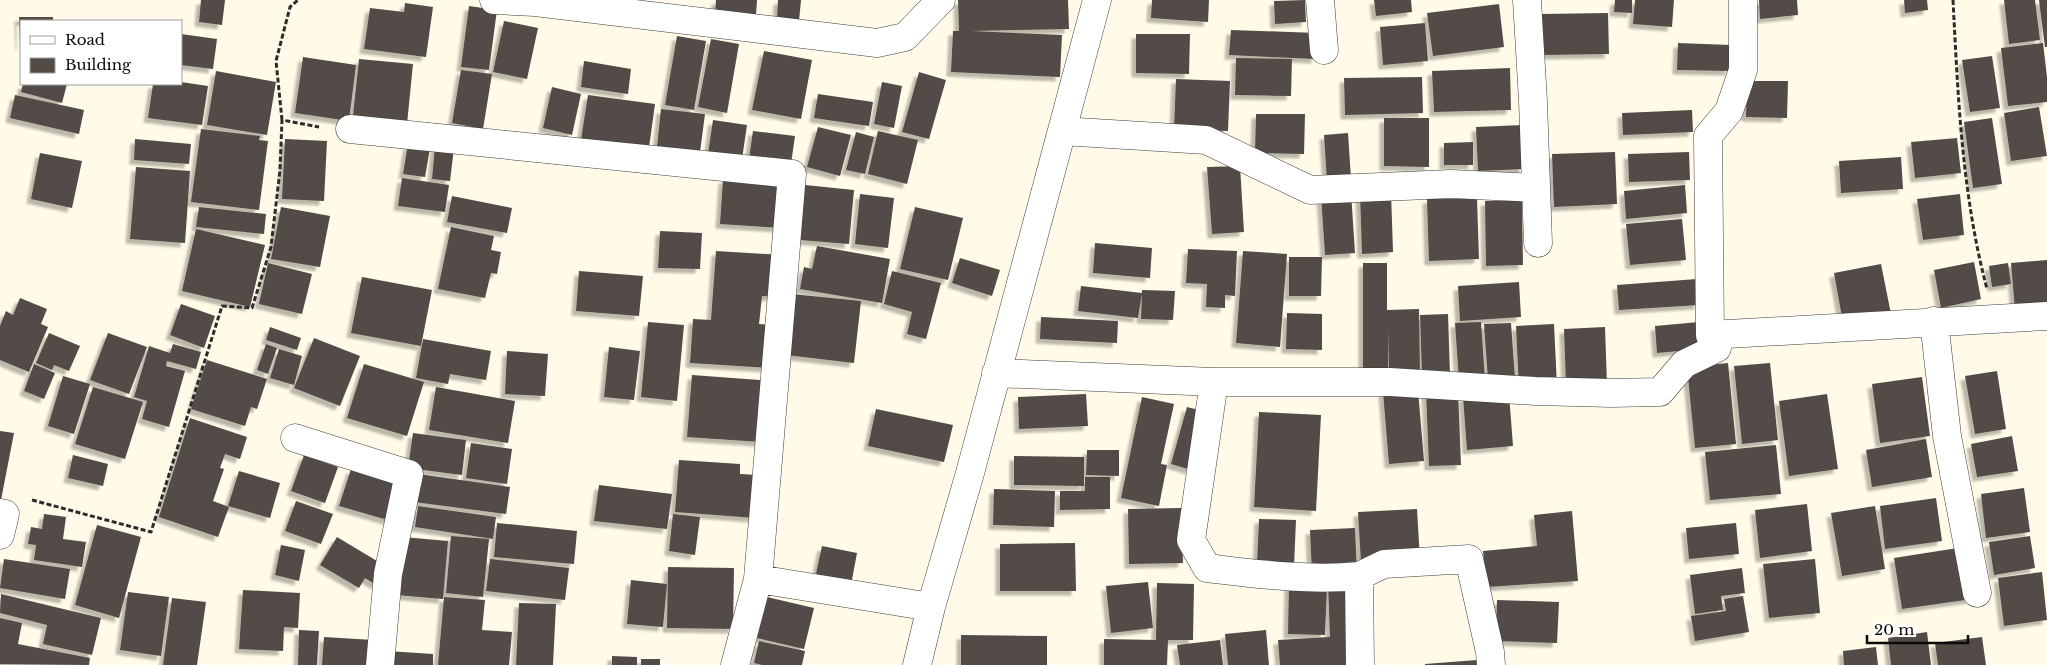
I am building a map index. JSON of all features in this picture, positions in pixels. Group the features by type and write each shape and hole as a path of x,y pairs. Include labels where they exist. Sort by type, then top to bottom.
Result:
{"street":[{"path":"494,0 535,2 877,43 905,37 942,0"},
{"path":"917,665 931,607 1097,0"},
{"path":"1320,0 1324,50"},
{"path":"1527,0 1538,243"},
{"path":"996,373 1214,382 1390,382 1545,391 1660,392 1684,364 1717,348 1710,335 1708,136 1729,111 1743,70 1743,0"},
{"path":"350,129 792,174 758,580 735,665"},
{"path":"1062,131 1206,140 1310,190 1451,184 1536,188"},
{"path":"1710,335 2047,316"},
{"path":"1934,322 1947,436 1977,593"},
{"path":"1214,382 1191,540 1207,568 1285,576 1337,578 1359,576 1384,564 1469,559 1490,652 1491,665"},
{"path":"295,438 409,474 388,574 380,665"},
{"path":"1359,576 1360,665"},
{"path":"758,580 931,607"}],"path":[{"path":"2,520 10,494 151,532 222,306 252,308 271,247 280,170 282,120 276,61 290,7 298,0"},
{"path":"1953,0 1955,54 1966,182 1976,246 1991,318"},
{"path":"282,120 308,126 350,129"}],"building":[{"path":"201,0 225,0 222,25 199,22"},
{"path":"716,0 757,0 756,15 715,14"},
{"path":"778,0 801,0 799,21 777,19"},
{"path":"958,0 1068,0 1069,29 972,31 1062,35 1060,77 951,72 953,31 959,31"},
{"path":"1152,0 1209,0 1208,22 1151,18"},
{"path":"1305,0 1306,22 1275,24 1274,1"},
{"path":"1374,0 1411,0 1412,12 1376,16"},
{"path":"1615,0 1632,0 1632,13 1614,12"},
{"path":"1635,0 1674,0 1672,27 1633,24"},
{"path":"1759,0 1797,0 1798,15 1760,19"},
{"path":"1904,0 1927,0 1928,10 1905,13"},
{"path":"2004,0 2035,0 2040,40 2009,44"},
{"path":"2039,0 2047,0 2047,47 2045,47"},
{"path":"405,3 433,7 426,57 364,49 370,8 404,12"},
{"path":"1499,4 1504,47 1433,56 1427,13"},
{"path":"469,6 497,10 489,70 461,67"},
{"path":"1608,13 1609,54 1542,55 1542,14"},
{"path":"19,17 53,17 53,20 20,20 20,46"},
{"path":"504,21 538,28 527,79 493,72"},
{"path":"1425,23 1428,61 1383,65 1380,27"},
{"path":"1231,30 1317,33 1316,59 1229,55"},
{"path":"182,34 217,39 213,69 182,65"},
{"path":"1136,34 1190,34 1189,74 1136,73"},
{"path":"677,36 706,41 694,110 665,105"},
{"path":"711,39 739,44 727,113 698,107"},
{"path":"1678,43 1731,45 1730,71 1677,70"},
{"path":"2043,43 2047,77 2047,102 2008,106 2001,48"},
{"path":"764,51 812,60 801,119 752,110"},
{"path":"1992,56 2000,108 1970,112 1962,60"},
{"path":"303,57 356,65 349,121 295,113"},
{"path":"1236,58 1292,59 1291,96 1235,95"},
{"path":"359,59 413,64 407,124 352,125"},
{"path":"584,61 631,69 628,94 581,87"},
{"path":"1510,68 1511,110 1434,112 1432,71"},
{"path":"461,70 492,74 483,129 452,123"},
{"path":"216,71 276,82 267,135 207,125"},
{"path":"919,72 946,80 929,139 902,132"},
{"path":"1422,77 1423,113 1345,115 1344,78"},
{"path":"1176,79 1230,81 1228,131 1174,129"},
{"path":"1747,81 1788,81 1787,118 1746,117"},
{"path":"182,82 208,86 202,125 148,118 153,85 182,85"},
{"path":"882,82 902,86 894,128 874,124"},
{"path":"23,85 67,85 62,103 21,92"},
{"path":"552,87 581,94 572,135 543,128"},
{"path":"818,94 873,102 869,126 814,118"},
{"path":"15,95 84,110 79,134 10,118"},
{"path":"588,95 655,104 648,155 580,146"},
{"path":"2039,107 2047,156 2011,161 2004,113"},
{"path":"661,109 705,114 700,152 657,147"},
{"path":"1692,110 1693,132 1623,135 1622,113"},
{"path":"1256,114 1305,114 1304,154 1255,153"},
{"path":"1384,118 1429,118 1429,167 1384,166"},
{"path":"1992,118 2002,184 1973,188 1964,122"},
{"path":"713,120 747,125 741,166 707,161"},
{"path":"1522,125 1524,169 1478,171 1476,127"},
{"path":"818,127 851,135 840,176 807,167"},
{"path":"201,129 260,136 259,140 268,141 259,210 191,202"},
{"path":"753,131 795,136 790,171 748,166"},
{"path":"878,131 918,140 907,184 868,174"},
{"path":"856,132 874,137 865,174 846,170"},
{"path":"1348,133 1351,179 1327,181 1324,135"},
{"path":"1957,138 1961,173 1915,178 1911,142"},
{"path":"135,139 191,144 189,164 134,160"},
{"path":"285,139 327,141 324,201 282,199"},
{"path":"1473,142 1473,165 1444,165 1444,143"},
{"path":"408,144 430,148 425,177 403,174"},
{"path":"435,146 454,148 450,181 432,179"},
{"path":"1615,152 1617,204 1554,207 1552,154"},
{"path":"1689,152 1690,180 1629,182 1628,154"},
{"path":"40,153 82,161 72,208 31,199"},
{"path":"1901,157 1903,189 1841,193 1839,161"},
{"path":"1240,166 1244,232 1212,234 1207,167"},
{"path":"136,167 190,171 185,243 130,239"},
{"path":"402,178 449,185 445,212 398,206"},
{"path":"723,179 783,182 780,228 720,224"},
{"path":"805,185 854,190 849,244 800,240"},
{"path":"1685,185 1687,213 1626,219 1624,191"},
{"path":"1351,192 1355,253 1325,255 1321,195"},
{"path":"1391,192 1393,252 1362,254 1360,193"},
{"path":"860,194 894,198 888,248 855,244"},
{"path":"1960,194 1964,235 1923,240 1917,199"},
{"path":"452,196 512,208 507,233 447,222"},
{"path":"1477,198 1479,259 1429,261 1427,199"},
{"path":"1522,200 1523,265 1486,266 1485,201"},
{"path":"199,207 266,214 264,234 196,227"},
{"path":"281,207 330,216 320,267 271,259"},
{"path":"915,207 963,218 948,280 900,269"},
{"path":"1682,219 1686,260 1630,265 1626,224"},
{"path":"451,227 494,236 491,250 501,252 497,274 491,273 485,298 438,289"},
{"path":"196,229 265,245 250,307 182,291"},
{"path":"660,231 702,233 700,269 658,268"},
{"path":"1095,243 1152,248 1150,278 1093,273"},
{"path":"817,246 890,259 882,303 800,289 804,267 812,269"},
{"path":"1188,249 1237,251 1235,296 1225,295 1225,308 1206,307 1207,284 1186,283"},
{"path":"716,251 783,255 779,297 762,296 759,324 773,325 770,368 690,363 693,319 711,320"},
{"path":"1243,251 1287,254 1280,347 1236,343"},
{"path":"1289,257 1322,257 1321,296 1289,296"},
{"path":"960,258 1000,270 992,296 952,283"},
{"path":"2047,260 2047,307 2015,310 2011,263"},
{"path":"1974,262 1981,299 1941,308 1934,270"},
{"path":"268,263 312,274 302,314 259,304"},
{"path":"1363,263 1387,263 1387,310 1419,309 1420,375 1389,375 1388,329 1388,374 1363,374"},
{"path":"2008,263 2011,284 1992,287 1989,266"},
{"path":"1881,264 1891,314 1843,323 1834,273"},
{"path":"579,271 643,276 639,316 576,311"},
{"path":"892,271 941,283 926,339 907,334 912,312 884,304"},
{"path":"362,277 432,290 421,346 351,333"},
{"path":"1697,279 1699,305 1619,310 1617,285"},
{"path":"1519,282 1521,317 1460,321 1458,286"},
{"path":"1081,286 1142,293 1138,318 1078,311"},
{"path":"1142,290 1175,291 1173,320 1141,319"},
{"path":"792,294 861,301 854,363 786,355"},
{"path":"20,298 47,309 41,324 48,327 29,372 0,360 0,326 6,311 13,315"},
{"path":"181,304 215,316 204,348 170,335"},
{"path":"1287,313 1322,314 1322,350 1286,349"},
{"path":"1448,314 1450,374 1422,375 1420,315"},
{"path":"1041,317 1118,321 1117,343 1040,339"},
{"path":"648,322 684,325 677,401 641,397"},
{"path":"1481,322 1485,380 1459,381 1455,323"},
{"path":"1699,322 1701,349 1657,353 1655,326"},
{"path":"1511,323 1515,378 1488,380 1484,324"},
{"path":"1554,324 1557,386 1519,388 1516,326"},
{"path":"270,327 301,338 297,350 266,340"},
{"path":"1605,327 1607,384 1566,386 1564,329"},
{"path":"49,333 80,346 69,371 54,365 52,370 36,363"},
{"path":"108,333 147,347 129,394 90,380"},
{"path":"314,338 360,356 340,406 294,388"},
{"path":"423,339 491,351 486,380 450,374 448,384 416,378"},
{"path":"173,344 201,352 196,369 167,361 166,366 185,371 169,427 142,419 147,401 134,397 149,346 170,353"},
{"path":"266,344 277,348 268,374 257,370"},
{"path":"609,347 640,351 634,400 604,397"},
{"path":"279,349 302,356 294,385 270,378"},
{"path":"507,351 548,354 545,396 505,394"},
{"path":"207,360 267,379 257,409 251,407 245,426 191,409"},
{"path":"1728,363 1736,444 1695,448 1687,367"},
{"path":"1770,363 1778,440 1742,444 1734,366"},
{"path":"34,364 55,373 44,399 24,391"},
{"path":"364,364 424,382 407,436 347,418"},
{"path":"1997,371 2006,429 1975,434 1965,376"},
{"path":"692,375 773,381 761,442 687,437"},
{"path":"63,376 90,384 74,434 48,426"},
{"path":"1922,377 1930,436 1880,443 1872,384"},
{"path":"93,387 143,402 125,459 75,444"},
{"path":"436,387 515,401 508,443 429,430"},
{"path":"1418,390 1424,461 1389,464 1383,392"},
{"path":"1458,390 1461,465 1429,466 1426,391"},
{"path":"1086,394 1088,426 1019,429 1018,397"},
{"path":"1509,394 1513,446 1467,450 1463,397"},
{"path":"1827,394 1838,469 1789,476 1779,401"},
{"path":"1142,397 1174,404 1161,464 1167,465 1159,506 1121,498"},
{"path":"1187,407 1207,412 1191,470 1171,464"},
{"path":"876,409 953,425 944,462 868,446"},
{"path":"1259,412 1321,415 1316,511 1254,507"},
{"path":"190,418 247,437 240,459 225,454 220,468 224,469 213,501 229,507 218,537 159,517"},
{"path":"0,431 14,433 1,500 0,500"},
{"path":"413,433 466,440 462,475 408,468"},
{"path":"2012,436 2018,471 1977,477 1971,444"},
{"path":"1926,439 1932,477 1872,487 1866,450"},
{"path":"471,443 512,449 507,484 466,478"},
{"path":"1776,445 1781,494 1710,500 1705,452"},
{"path":"1087,450 1119,450 1119,476 1086,475"},
{"path":"73,455 108,464 103,486 68,478"},
{"path":"304,455 338,467 325,503 291,491"},
{"path":"1014,456 1084,457 1084,486 1014,485"},
{"path":"679,460 740,464 740,474 758,475 755,518 675,512"},
{"path":"351,469 401,484 391,521 339,506"},
{"path":"239,471 280,483 270,518 228,506"},
{"path":"418,474 510,487 506,514 414,502"},
{"path":"1085,477 1110,477 1110,509 1060,510 1060,491 1085,491"},
{"path":"599,485 672,494 667,529 594,521"},
{"path":"2024,488 2030,532 1986,538 1981,494"},
{"path":"994,489 1055,491 1054,527 993,525"},
{"path":"1936,498 1942,541 1885,549 1880,506"},
{"path":"296,501 333,514 321,544 285,531"},
{"path":"1807,504 1812,551 1760,558 1755,510"},
{"path":"418,506 496,517 493,539 415,527"},
{"path":"1875,506 1885,569 1842,576 1831,513"},
{"path":"1181,508 1183,563 1129,564 1128,509"},
{"path":"1417,509 1420,560 1361,563 1358,512"},
{"path":"1572,511 1578,581 1487,587 1483,551 1537,546 1534,515"},
{"path":"44,514 66,517 63,539 86,542 82,567 34,560 36,545 28,544 31,527 42,529"},
{"path":"673,514 700,517 695,555 669,551"},
{"path":"1259,519 1296,520 1294,566 1257,564"},
{"path":"497,523 577,531 574,564 494,557"},
{"path":"1736,523 1739,554 1689,559 1686,528"},
{"path":"97,525 141,537 119,618 75,605"},
{"path":"1355,528 1357,572 1312,574 1310,530"},
{"path":"451,536 489,539 483,597 446,593"},
{"path":"2030,536 2035,568 1994,575 1989,542"},
{"path":"337,537 387,567 376,585 365,578 359,588 320,565"},
{"path":"403,537 448,541 443,599 397,595"},
{"path":"1075,543 1076,591 1000,591 1000,544"},
{"path":"281,545 305,550 299,581 275,575"},
{"path":"822,546 857,553 850,590 814,583"},
{"path":"1964,547 1972,599 1902,609 1894,558"},
{"path":"4,559 70,569 65,599 0,588"},
{"path":"490,559 569,568 565,600 486,591"},
{"path":"1815,559 1820,613 1769,618 1763,564"},
{"path":"668,567 734,568 733,629 667,628"},
{"path":"1742,568 1745,593 1721,596 1723,610 1695,614 1690,575"},
{"path":"2042,572 2047,620 2004,626 1998,578"},
{"path":"631,580 667,584 663,627 627,624"},
{"path":"1148,582 1153,628 1111,633 1106,586"},
{"path":"1350,582 1355,665 1280,665 1278,640 1330,637 1328,583"},
{"path":"1157,583 1194,584 1193,640 1168,640 1167,665 1104,665 1104,639 1156,640"},
{"path":"1289,584 1327,586 1325,635 1288,634"},
{"path":"243,590 300,593 298,628 284,627 283,651 239,649"},
{"path":"128,592 169,597 161,656 120,650"},
{"path":"1,594 101,618 92,655 43,644 47,625 0,613"},
{"path":"1743,596 1749,632 1695,641 1691,616 1726,611 1724,599"},
{"path":"444,597 485,600 482,630 512,632 509,665 438,665"},
{"path":"767,597 814,608 804,649 757,638"},
{"path":"172,598 206,602 197,665 163,665"},
{"path":"1497,600 1559,602 1557,643 1496,641"},
{"path":"519,603 556,604 553,665 516,665"},
{"path":"0,618 22,623 18,644 90,658 89,665 0,664"},
{"path":"299,630 319,631 317,665 298,665"},
{"path":"1266,630 1269,665 1228,665 1225,634"},
{"path":"1927,632 1931,665 1891,665 1888,638"},
{"path":"961,635 1047,636 1047,665 961,665"},
{"path":"324,637 373,640 372,665 322,665"},
{"path":"1982,637 1986,665 1938,665 1935,643"},
{"path":"1220,640 1223,665 1180,665 1177,645"},
{"path":"759,641 805,651 802,665 762,665 754,663"},
{"path":"1876,647 1878,665 1844,665 1843,651"},
{"path":"387,651 433,654 433,665 386,665"},
{"path":"612,656 637,657 637,665 612,665"},
{"path":"641,659 660,659 660,665 641,665"},
{"path":"1477,660 1478,665 1425,665 1425,664"}]}
